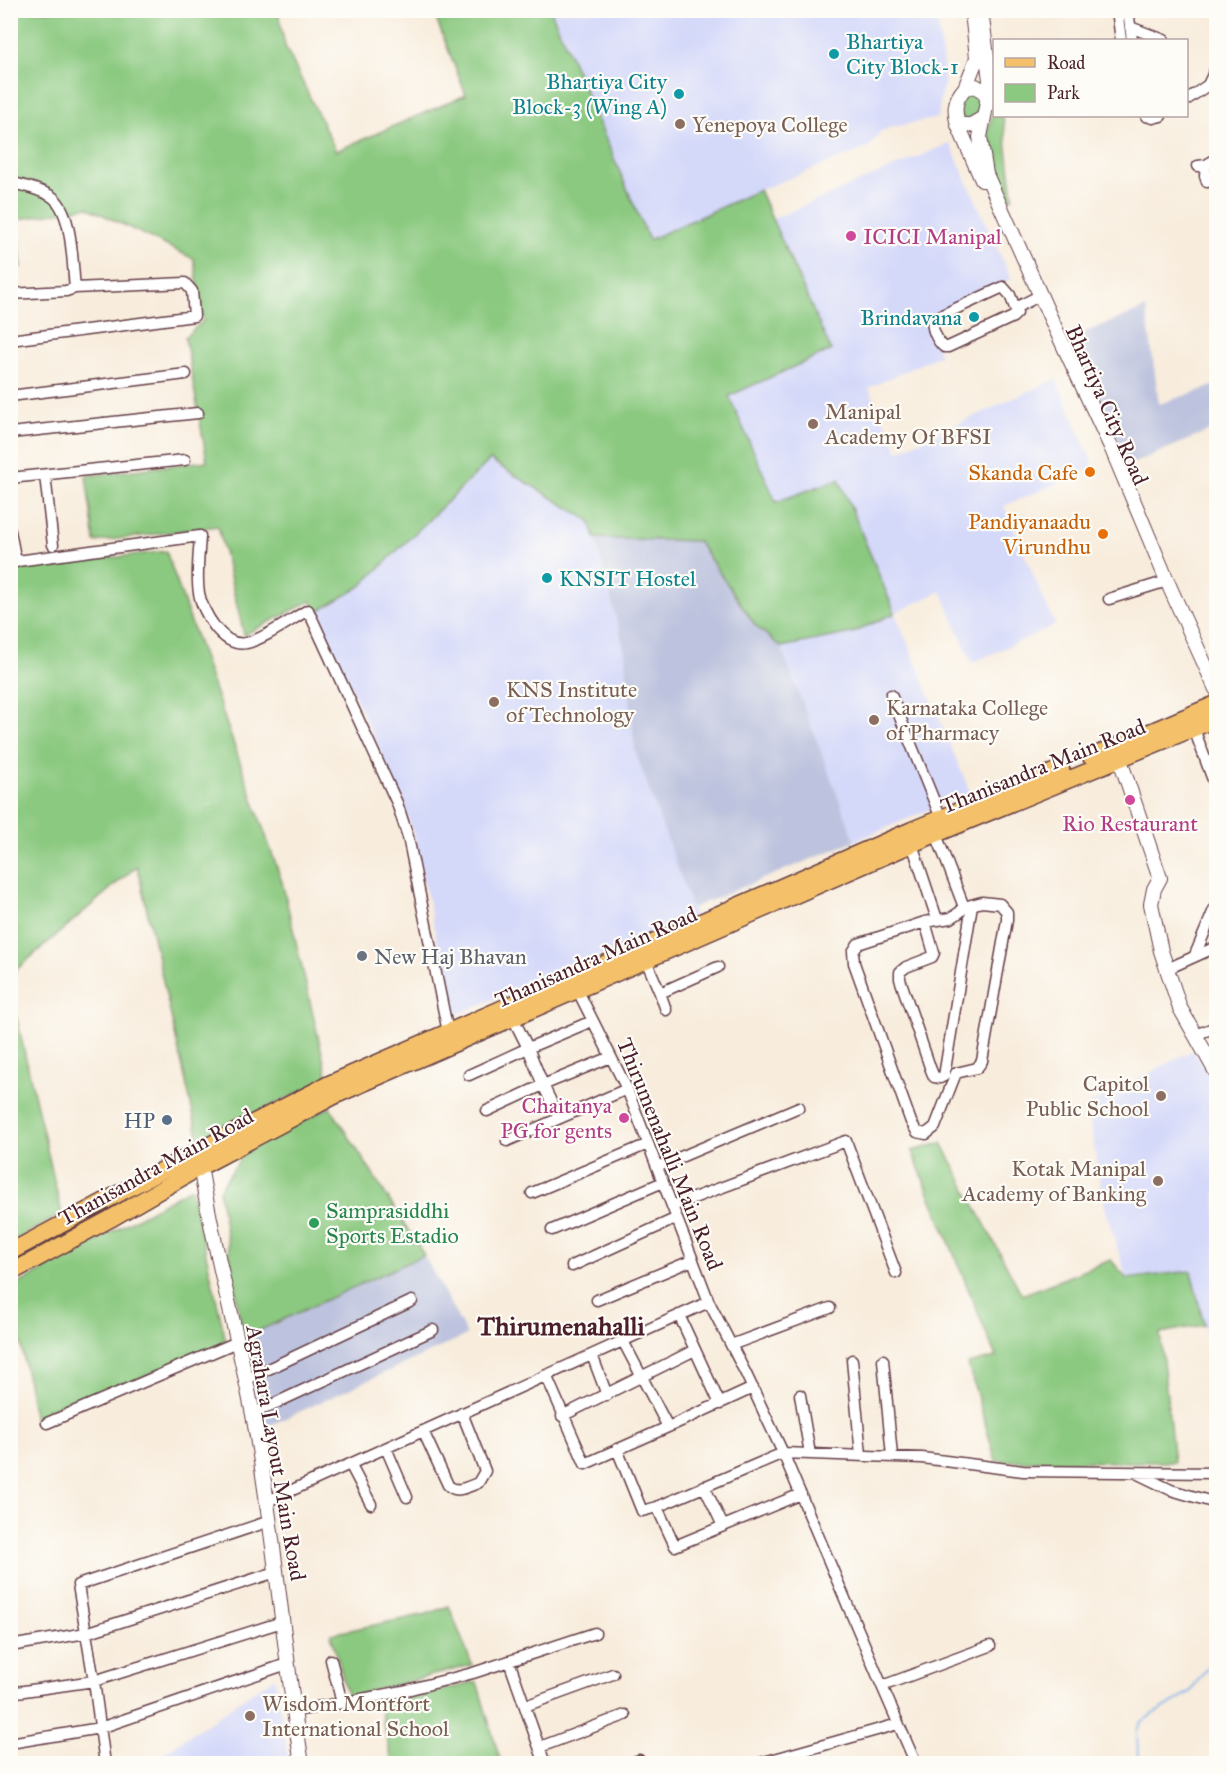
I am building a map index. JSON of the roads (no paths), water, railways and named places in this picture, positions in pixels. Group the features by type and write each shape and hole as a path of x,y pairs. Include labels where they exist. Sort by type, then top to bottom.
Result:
{"main road":[{"name":"Thanisandra Main Road","path":"10,1273 110,1219 199,1159 330,1084 448,1032 646,960 936,834 1117,752 1216,703"},
{"name":"Thanisandra Main Road","path":"10,1252 336,1095 513,1018 575,984 941,818 1117,752 1194,729 1216,718"}],"street":[{"name":"Bhartiya City Road","path":"972,10 977,58 954,110 958,125 1035,298 1108,449"},
{"name":"Bhartiya City Road","path":"981,10 990,80 980,137 986,174 1108,449 1216,703"},
{"path":"1117,10 1121,39"},
{"path":"1128,10 1132,39"},
{"path":"1130,27 1161,39"},
{"path":"1188,99 1208,85 1216,68"},
{"path":"965,88 973,86 980,88 986,94 987,102"},
{"path":"958,125 971,125 983,118"},
{"path":"1207,182 1205,176 1210,164"},
{"path":"10,182 50,195 61,205 66,217 75,288"},
{"path":"10,294 66,291 75,288 184,283 192,291 195,316 10,340"},
{"path":"1003,287 1010,295 1015,308 1017,313 1013,317 948,347 941,345 933,327 933,321 940,316 1003,287"},
{"path":"1015,308 1035,298"},
{"path":"10,396 186,374"},
{"path":"10,433 198,413"},
{"path":"10,478 185,460"},
{"path":"45,475 52,545"},
{"path":"10,531 13,562 200,536 199,594 205,610 225,638 234,643 246,643 308,610 398,803 408,837 448,1032"},
{"name":"Bhartiya City Road","path":"1147,540 1216,688"},
{"path":"1108,599 1164,582"},
{"path":"891,695 941,818"},
{"path":"1194,729 1216,788"},
{"path":"1117,752 1160,878 1154,888 1151,904 1167,969 1180,1008 1216,1072"},
{"path":"925,922 934,953 932,957 906,967 900,972 900,979 931,1070 934,1077 940,1078 944,1076 968,906 936,834"},
{"path":"912,844 937,919"},
{"path":"982,902 1000,904 1007,912 982,1060 976,1068 956,1073 934,1127 926,1134 917,1132 911,1122 854,963 853,951 858,944 937,919 951,918 968,906 982,902"},
{"path":"1195,955 1216,905"},
{"path":"1167,969 1216,947"},
{"path":"646,960 666,1010"},
{"path":"660,993 718,967"},
{"name":"Thirumenahalli Main Road","path":"575,984 627,1089 709,1302 783,1453 916,1764"},
{"path":"513,1018 559,1118"},
{"path":"469,1075 592,1021"},
{"path":"1195,1035 1216,1027"},
{"path":"487,1111 611,1057"},
{"path":"507,1141 627,1089"},
{"path":"657,1167 799,1107"},
{"path":"672,1206 846,1141 896,1273"},
{"path":"532,1193 648,1143"},
{"name":"Agrahara Layout Main Road","path":"199,1159 268,1501 287,1664 302,1764"},
{"path":"552,1230 663,1182"},
{"path":"572,1266 677,1218"},
{"path":"597,1300 693,1260"},
{"path":"245,1380 412,1301"},
{"path":"268,1501 709,1302"},
{"path":"731,1345 830,1308"},
{"path":"679,1315 720,1404"},
{"path":"252,1414 433,1330"},
{"path":"623,1341 668,1426"},
{"path":"46,1423 237,1342"},
{"path":"562,1416 695,1350"},
{"path":"592,1355 607,1395"},
{"path":"883,1359 892,1456"},
{"path":"852,1360 861,1455"},
{"path":"546,1376 585,1464 753,1388"},
{"path":"800,1395 810,1454"},
{"path":"423,1431 451,1489 458,1490 478,1483 485,1471 462,1413"},
{"path":"386,1448 407,1497"},
{"path":"617,1449 642,1511 657,1507 783,1453 922,1458 1023,1471 1216,1473"},
{"path":"350,1464 371,1504"},
{"path":"1135,1472 1171,1490 1216,1503"},
{"path":"704,1486 723,1526"},
{"path":"657,1507 675,1546 801,1494"},
{"path":"105,1764 78,1585 270,1521"},
{"path":"10,1646 86,1633 276,1572"},
{"path":"10,1693 94,1681 282,1622"},
{"path":"294,1711 342,1703 463,1676 595,1633"},
{"path":"882,1686 990,1646"},
{"path":"332,1660 342,1703"},
{"path":"509,1661 545,1764"},
{"path":"10,1743 100,1728 287,1664"},
{"path":"525,1706 614,1674"},
{"path":"540,1747 625,1715"},
{"path":"757,1764 898,1724"}],"waterway":[{"path":"1138,1764 1137,1730 1141,1722 1191,1691 1213,1659 1216,1649"}],"place":[{"name":"Bhartiya City Block-1","path":"834,54"},
{"name":"Bhartiya City Block-3 (Wing A)","path":"679,94"},
{"name":"Yenepoya College","path":"680,124"},
{"name":"ICICI Manipal","path":"851,236"},
{"name":"Brindavana","path":"974,317"},
{"name":"Manipal Academy Of BFSI","path":"813,424"},
{"name":"Skanda Cafe","path":"1090,472"},
{"name":"Pandiyanaadu Virundhu","path":"1103,534"},
{"name":"KNSIT Hostel","path":"547,578"},
{"name":"KNS Institute of Technology","path":"494,702"},
{"name":"Karnataka College of Pharmacy","path":"874,720"},
{"name":"Rio Restaurant","path":"1130,800"},
{"name":"New Haj Bhavan","path":"362,956"},
{"name":"Capitol Public School","path":"1161,1096"},
{"name":"Chaitanya PG for gents","path":"624,1118"},
{"name":"HP","path":"167,1120"},
{"name":"Kotak Manipal Academy of Banking","path":"1158,1181"},
{"name":"Samprasiddhi Sports Estadio","path":"314,1223"},
{"name":"Wisdom Montfort International School","path":"250,1716"}],"district":[{"name":"Thirumenahalli","path":"561,1326"}]}
